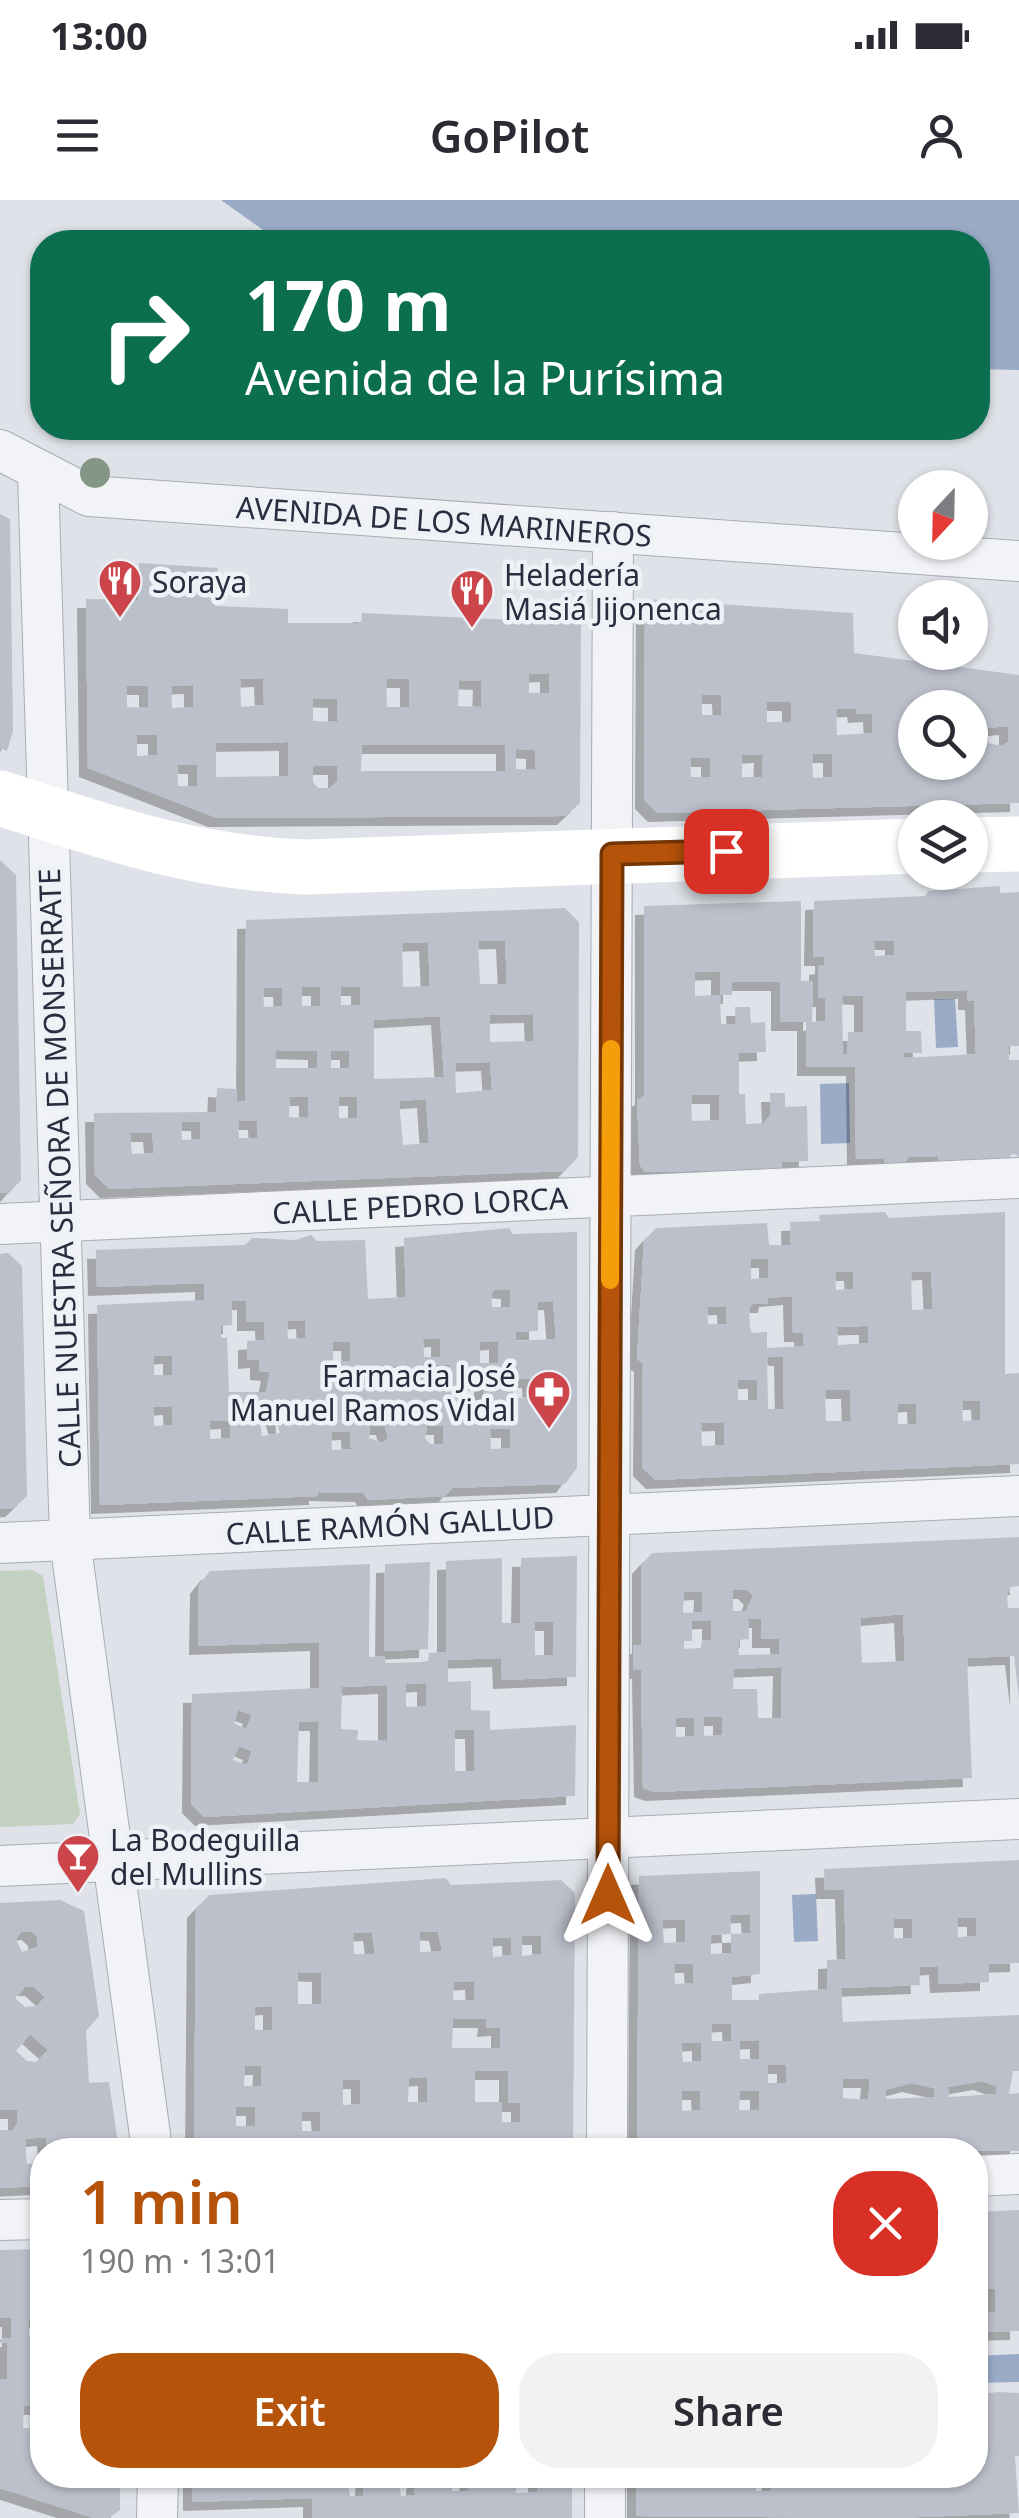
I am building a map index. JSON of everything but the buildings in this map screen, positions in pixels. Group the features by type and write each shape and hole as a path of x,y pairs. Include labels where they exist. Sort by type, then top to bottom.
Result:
{"street":[{"name":"AVENIDA DE LOS MARINEROS","path":"0,450 89,496 1019,561"},
{"name":"CALLE NUESTRA SEÑORA DE MONSERRATE","path":"38,472 24,806 60,1221 70,1540 150,2138"},
{"path":"606,2138 613,532"},
{"path":"24,806 142,845 246,865 305,867 898,846"},
{"path":"988,845 1019,844"},
{"name":"CALLE PEDRO LORCA","path":"0,1224 1019,1178"},
{"name":"CALLE RAMÓN GALLUD","path":"0,1543 1019,1496"},
{"path":"0,1866 1019,1819"},
{"path":"988,2175 1019,2174"},
{"path":"0,2220 30,2219"},
{"path":"158,2488 158,2518"},
{"path":"605,2488 605,2518"}],"green space":[{"path":"32,1570 43,1576 80,1814 73,1824 0,1827 0,1571"}],"water":[{"path":"221,200 1019,200 1019,370 990,369 990,230 263,230"},
{"path":"934,999 955,999 958,1047 936,1048"},
{"path":"849,1083 850,1143 821,1144 820,1084"},
{"path":"816,1894 818,1941 794,1942 792,1895"},
{"path":"1019,2354 1019,2382 988,2383 988,2355"}],"slow traffic":[{"path":"610,1280 611,1049"}],"place":[{"name":"Soraya","path":"120,619"},
{"name":"Heladería Masiá Jijonenca","path":"472,629"},
{"name":"Farmacia José Manuel Ramos Vidal","path":"549,1430"},
{"name":"La Bodeguilla del Mullins","path":"78,1894"}],"route":[{"path":"608,1895 612,854 726,851"}]}
